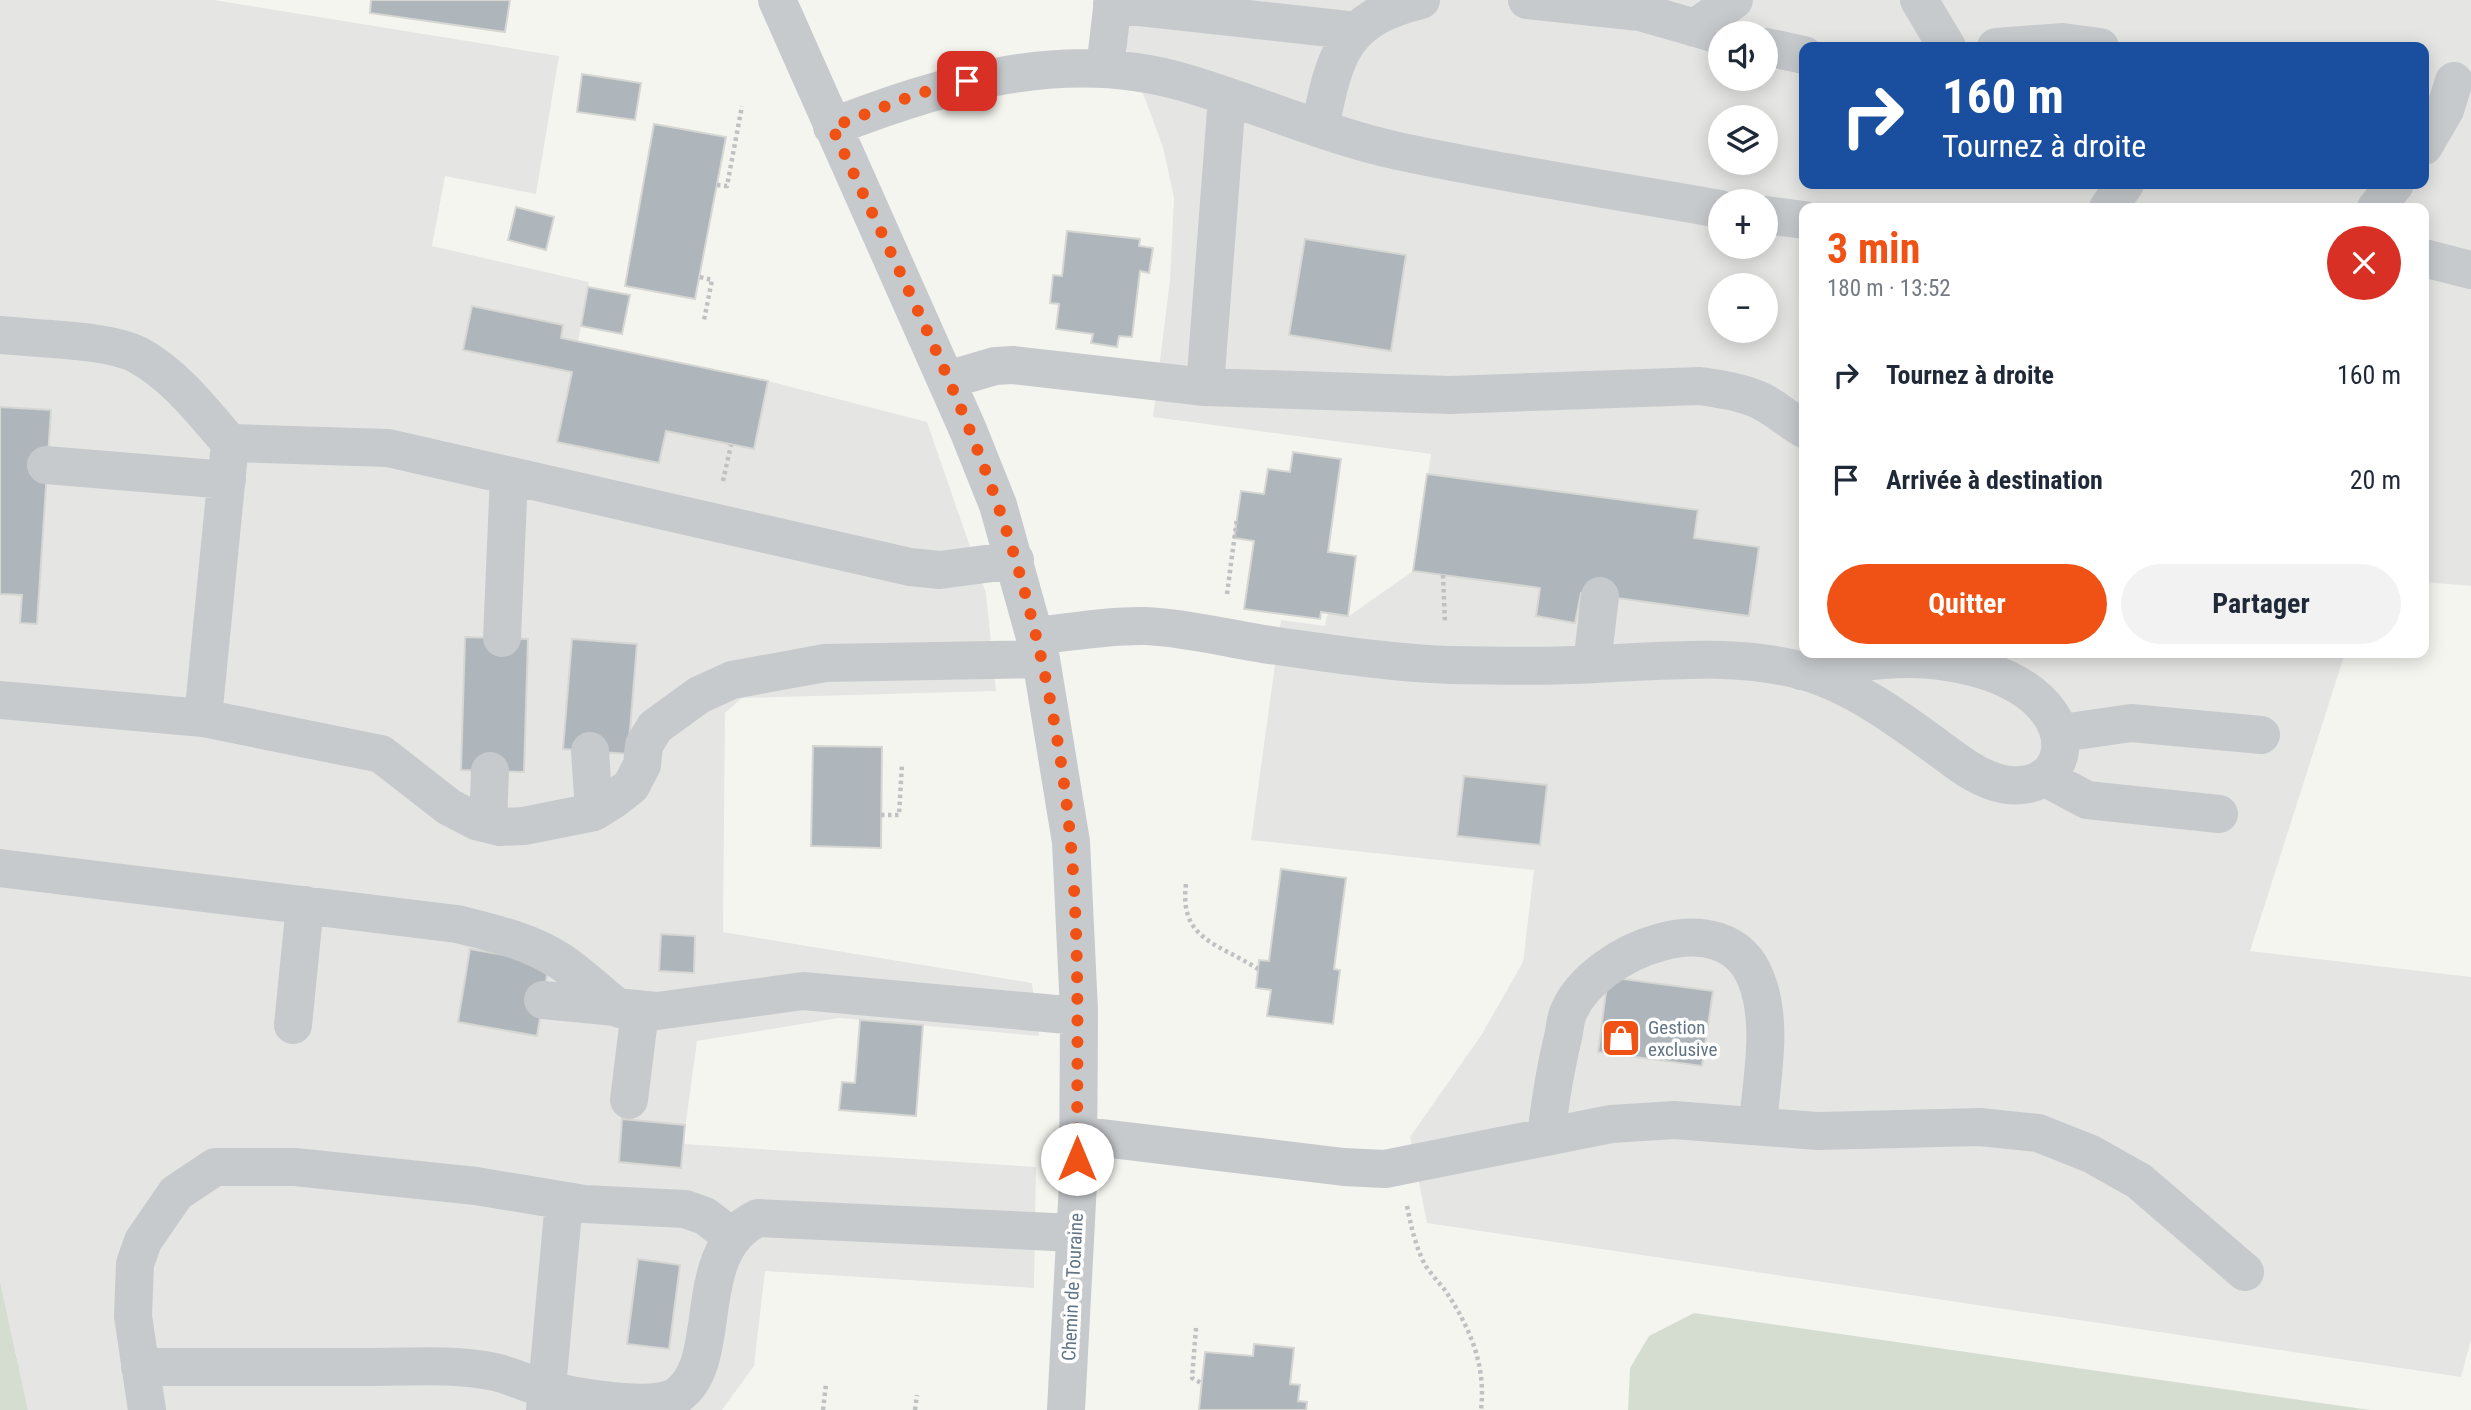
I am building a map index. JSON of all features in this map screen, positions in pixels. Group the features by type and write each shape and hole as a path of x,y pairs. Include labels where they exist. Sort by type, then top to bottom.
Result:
{"street":[{"name":"Chemin de Touraine","path":"778,0 832,127 947,380 998,505 1038,647 1071,842 1079,1016 1075,1233 1066,1410"},
{"path":"1320,127 1332,69 1342,48 1356,31 1374,17 1397,6 1421,0"},
{"path":"1527,0 1640,12 1708,31"},
{"path":"1716,21 1734,0"},
{"path":"1919,0 1944,42"},
{"path":"1105,69 1112,2 1356,31"},
{"path":"1778,50 1799,54"},
{"path":"832,127 917,94 967,81 1080,67 1105,69 1185,82 1396,151 1708,207"},
{"path":"2429,137 2445,110 2449,81"},
{"path":"1205,387 1227,97"},
{"path":"2380,203 2391,189"},
{"path":"1778,217 1799,219"},
{"path":"2429,259 2471,270"},
{"path":"0,335 87,343 136,354 182,387 228,462 203,718"},
{"path":"947,380 995,366 1013,365 1205,387 1450,395 1700,386 1729,390 1763,401 1783,418 1799,426"},
{"path":"47,466 228,462 388,448 910,567 940,570 1015,560"},
{"path":"502,638 509,476"},
{"path":"1592,664 1600,596"},
{"path":"0,700 203,718 381,754 449,807 488,824 524,826 594,812 631,786 642,765 644,745 655,727 699,695 732,680 825,663 1038,647 1145,626 1277,646 1446,665 1709,660 1801,671 1832,681 1913,730 1970,771 1998,784 2021,785 2044,777 2057,762 2062,749 2062,733 2053,714 2037,697 2000,676 1974,668 1919,659 1877,660 1801,671"},
{"path":"2062,733 2131,723 2261,735"},
{"path":"590,751 594,812"},
{"path":"488,824 490,771"},
{"path":"2044,777 2087,800 2219,814"},
{"path":"0,868 457,924 509,937 562,962 630,1010"},
{"path":"293,1025 305,905"},
{"path":"1546,1136 1553,1079 1585,1014 1589,980 1610,963 1668,941 1695,937 1715,938 1734,949 1756,977 1765,1011 1758,1126"},
{"path":"543,1000 657,1011 803,991 1079,1016"},
{"path":"629,1100 630,1010"},
{"path":"1077,1135 1344,1167 1406,1166 1611,1124 1674,1121 1818,1131 1980,1127 2038,1133 2091,1154 2138,1181 2245,1272"},
{"path":"147,1410 132,1289 135,1264 142,1241 176,1193 215,1167 295,1167 475,1186 564,1201 685,1209 705,1216 732,1236"},
{"path":"546,1400 564,1201"},
{"path":"140,1367 432,1367 495,1372 546,1400 648,1403 672,1399 688,1400 715,1279 732,1236 744,1224 758,1218 771,1217 1075,1233"}],"path":[{"path":"717,185 727,186 742,106"},
{"path":"699,277 712,280 704,320"},
{"path":"1227,594 1237,518"},
{"path":"881,815 899,815 902,764"},
{"path":"1186,884 1183,905 1190,926 1258,969"},
{"path":"1406,1166 1406,1200 1412,1236 1425,1265 1447,1294 1472,1337 1484,1383 1481,1410"},
{"path":"1196,1328 1192,1378 1202,1383"},
{"path":"823,1410 826,1384"},
{"path":"915,1410 917,1395"}],"shaded area":[{"path":"0,0 214,0 559,56 536,194 445,176 432,246 589,282 578,342 768,381 927,422 986,593 996,691 742,698 725,713 723,932 1032,983 1039,1036 839,1018 697,1041 683,1144 1036,1167 1034,1288 765,1271 754,1366 722,1410 28,1410 0,1281"},
{"path":"1108,0 2471,0 2471,586 2429,582 2429,203 1799,203 1799,658 2343,658 2250,951 2471,977 2471,1340 2461,1377 1427,1223 1410,1137 1482,1034 1523,962 1534,870 1251,840 1281,620 1325,626 1328,613 1349,616 1413,571 1431,454 1153,417 1170,280 1174,198 1163,147"},
{"path":"0,1281 28,1410 0,1410"},
{"path":"1694,1313 2370,1410 1628,1410 1630,1368 1649,1336"}],"building":[{"path":"371,0 510,0 505,32 370,13"},
{"path":"582,74 641,83 635,120 577,112"},
{"path":"654,124 726,137 695,299 625,286"},
{"path":"516,207 554,217 546,250 508,240"},
{"path":"1067,231 1140,239 1139,246 1153,248 1149,273 1140,271 1132,337 1119,336 1117,347 1091,343 1093,334 1056,329 1059,304 1050,303 1053,275 1062,276"},
{"path":"1305,239 1406,255 1391,351 1289,335"},
{"path":"588,287 630,295 622,334 581,326"},
{"path":"472,306 563,325 561,338 768,381 754,449 666,431 659,463 557,442 572,372 463,350"},
{"path":"0,407 51,410 37,624 20,623 22,595 0,594"},
{"path":"1293,452 1341,459 1328,552 1356,556 1348,616 1321,612 1320,619 1244,609 1254,541 1234,538 1241,491 1264,494 1268,469 1290,472"},
{"path":"1427,474 1698,510 1694,538 1759,547 1749,616 1581,593 1575,623 1536,616 1540,588 1413,571"},
{"path":"465,637 528,639 524,772 461,770"},
{"path":"572,639 637,644 628,754 563,749"},
{"path":"813,746 882,747 881,848 811,846"},
{"path":"1464,776 1547,785 1540,845 1457,836"},
{"path":"1281,869 1346,878 1334,969 1340,970 1333,1024 1267,1016 1271,990 1256,988 1259,960 1269,961"},
{"path":"661,934 695,936 694,973 659,971"},
{"path":"470,949 549,963 537,1036 458,1022"},
{"path":"1608,977 1713,991 1702,1066 1598,1052"},
{"path":"860,1020 923,1025 916,1116 839,1110 842,1082 855,1083"},
{"path":"622,1119 685,1125 681,1168 619,1162"},
{"path":"638,1259 680,1265 669,1349 627,1344"},
{"path":"1254,1344 1294,1348 1290,1384 1300,1385 1298,1401 1307,1402 1306,1410 1199,1410 1205,1352 1253,1356"}],"place":[{"name":"Gestion exclusive","path":"1621,1038"}],"route":[{"path":"967,81 917,94 832,127 968,430 998,505 1020,575 1041,659 1071,842 1079,1011 1077,1159"}]}
